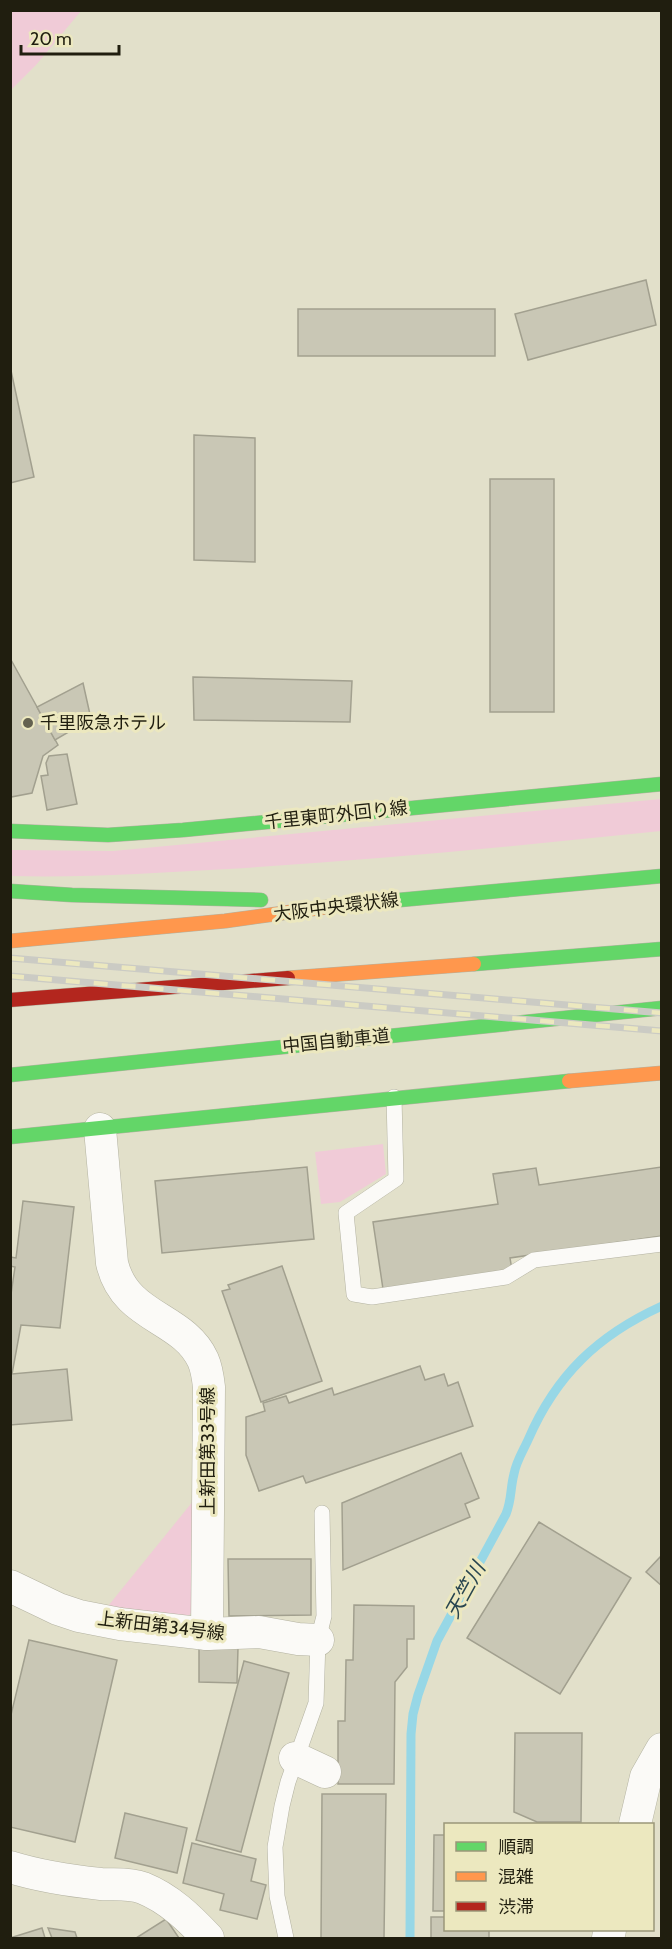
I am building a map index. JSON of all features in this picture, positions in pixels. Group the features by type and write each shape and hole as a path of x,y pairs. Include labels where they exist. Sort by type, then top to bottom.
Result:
{"main road":[{"name":"千里東町外回り線","path":"10,831 108,835 183,830 662,784"},
{"path":"626,879 662,869"},
{"name":"大阪中央環状線","path":"10,941 225,921 367,902 662,876"},
{"path":"10,891 72,895 367,902"},
{"path":"10,1000 662,950"},
{"name":"中国自動車道","path":"10,1074 662,1008"},
{"path":"10,1137 662,1072"}],"street":[{"name":"上新田第33号線","path":"100,1129 115,1276 129,1297 196,1348 207,1372 209,1387 207,1635"},
{"name":"上新田第34号線","path":"10,1586 58,1609 79,1616 120,1624 207,1635 259,1632 318,1640"},
{"path":"635,1823 646,1777 662,1749"},
{"path":"295,1758 325,1772"},
{"path":"10,1867 25,1872 142,1888 168,1901 208,1938"}],"lane":[{"path":"394,1097 396,1179 346,1213 354,1293 372,1297 506,1277 534,1260 662,1244"},
{"path":"286,1938 277,1896 275,1847 282,1806 295,1758 316,1703 318,1640 324,1616 322,1513"}],"shaded area":[{"path":"11,10 81,11 36,65 11,90"},
{"path":"661,799 661,831 445,852 228,869 119,875 11,876 11,850 113,851"},
{"path":"383,1144 386,1174 340,1202 321,1204 315,1152"},
{"path":"194,1500 192,1612 183,1622 104,1611"}],"building":[{"path":"646,280 656,325 528,360 515,314"},
{"path":"298,309 495,309 495,356 298,356"},
{"path":"10,366 34,477 10,483"},
{"path":"194,435 255,438 255,562 194,560"},
{"path":"490,479 554,479 554,712 490,712"},
{"name":"千里阪急ホテル","path":"10,658 58,745 43,756 32,793 11,797"},
{"path":"193,677 352,681 350,722 194,720"},
{"path":"83,683 91,719 55,740 37,707"},
{"path":"67,754 77,804 47,810 41,776 48,775 46,763 49,756"},
{"path":"307,1167 314,1239 162,1253 155,1181"},
{"path":"661,1167 662,1236 510,1258 512,1270 383,1289 373,1222 498,1204 493,1174 536,1168 539,1185"},
{"path":"23,1201 74,1207 60,1328 21,1325 12,1374 67,1369 72,1420 10,1425 10,1301 15,1267 10,1266 10,1257 16,1258"},
{"path":"282,1266 322,1381 261,1402 222,1291 230,1289 228,1285"},
{"path":"420,1366 425,1380 444,1374 448,1386 458,1382 473,1426 306,1483 303,1476 259,1491 246,1455 246,1417 265,1411 263,1403 286,1396 289,1403 332,1388 334,1395"},
{"path":"461,1453 479,1498 465,1504 470,1517 343,1570 342,1503"},
{"path":"539,1522 631,1578 560,1694 467,1638"},
{"path":"662,1555 662,1586 646,1572"},
{"path":"228,1559 311,1559 311,1615 229,1616"},
{"path":"354,1605 414,1606 414,1639 407,1639 407,1667 395,1682 394,1784 338,1784 338,1721 345,1721 346,1660 353,1660"},
{"path":"29,1640 117,1660 75,1842 10,1827 10,1719"},
{"path":"199,1648 238,1648 237,1683 199,1682"},
{"path":"244,1661 289,1673 241,1852 196,1840"},
{"path":"515,1733 582,1733 581,1822 537,1822 514,1812"},
{"path":"322,1794 386,1794 384,1938 321,1938"},
{"path":"125,1813 187,1828 177,1873 115,1858"},
{"path":"434,1835 444,1835 444,1911 433,1911"},
{"path":"192,1843 256,1859 251,1881 266,1885 257,1919 220,1910 224,1894 183,1883"},
{"path":"431,1917 444,1917 444,1931 489,1931 489,1938 431,1938"},
{"path":"166,1919 179,1938 136,1938"},
{"path":"42,1928 45,1938 10,1938"},
{"path":"48,1928 75,1932 77,1938 52,1938"}],"waterway":[{"name":"天竺川","path":"410,1938 411,1734 418,1695 437,1641 506,1514 518,1461 552,1396 566,1377 599,1344 639,1317 662,1306"}],"railway":[{"path":"10,958 662,1013"},
{"path":"10,976 662,1031"}],"traffic: fast":[{"path":"10,831 108,835 183,830 662,784"},
{"path":"334,906 662,876"},
{"path":"10,891 261,900"},
{"path":"474,964 662,949"},
{"path":"10,1075 662,1008"},
{"path":"10,1137 569,1081"}],"traffic: slow":[{"path":"10,941 225,921 334,906"},
{"path":"288,978 474,964"},
{"path":"569,1081 662,1073"}],"traffic: jam":[{"path":"10,1000 288,978"}],"place":[{"name":"千里阪急ホテル","path":"28,723"}]}
